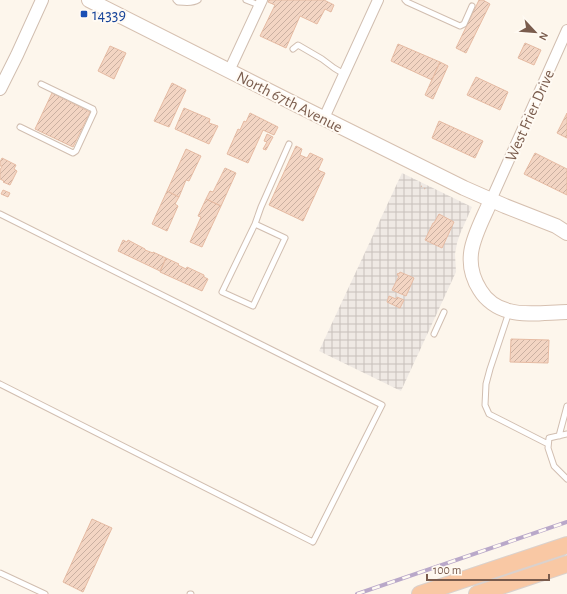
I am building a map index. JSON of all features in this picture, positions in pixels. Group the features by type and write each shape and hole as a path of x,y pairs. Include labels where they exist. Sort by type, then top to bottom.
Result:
{"highway":[{"path":"420,594 567,545"},
{"path":"477,594 567,564"}],"main road":[{"name":"North 67th Avenue","path":"90,0 229,71 490,200 563,229"},
{"path":"490,200 474,240 470,258 470,267 473,277 481,292 493,304 509,311 524,313 567,312"}],"street":[{"path":"0,88 42,0"},
{"path":"324,118 378,0"},
{"path":"229,71 260,3"},
{"name":"West Frier Drive","path":"490,200 563,51 567,30"}],"lane":[{"path":"176,0 178,2 195,2 198,0"},
{"path":"246,0 260,3"},
{"path":"405,0 460,26 464,24 472,6"},
{"path":"293,50 298,45 344,74"},
{"path":"20,127 73,153 76,151 94,112 93,109 41,84"},
{"path":"254,224 285,238 253,306 222,292 289,144"},
{"path":"0,214 382,405 313,542 0,384"},
{"path":"509,311 486,384 485,405 489,414 548,444"},
{"path":"434,334 444,312"},
{"path":"559,436 567,406"},
{"path":"567,434 549,438 548,448 554,466 567,479"},
{"path":"0,573 45,594"}],"path":[{"path":"421,186 427,190"}],"shaded area":[{"path":"402,173 472,207 457,243 455,254 456,272 401,391 319,351"}],"building":[{"path":"269,0 324,0 334,5 331,12 325,9 317,24 300,16 286,48 260,36 275,5 268,2"},
{"path":"479,0 483,0 490,4 466,53 456,48"},
{"path":"525,43 541,50 534,65 518,58"},
{"path":"398,44 440,62 432,80 391,61"},
{"path":"110,46 126,53 114,79 98,71"},
{"path":"440,62 448,66 433,99 425,95"},
{"path":"476,77 508,92 500,110 467,95"},
{"path":"172,83 186,90 169,127 154,121"},
{"path":"52,93 90,112 73,147 35,129"},
{"path":"184,108 210,119 209,123 218,126 209,144 175,129"},
{"path":"250,113 278,127 274,135 263,130 248,163 227,154 238,129 240,130 244,121 246,122"},
{"path":"567,113 567,138 557,133"},
{"path":"439,121 483,141 475,158 432,138"},
{"path":"267,134 273,137 266,150 263,149 267,142 264,141"},
{"path":"296,146 302,149 300,155 307,158 310,153 323,159 318,170 325,173 303,221 269,205"},
{"path":"186,149 201,156 189,181 186,180 179,197 167,191"},
{"path":"535,153 567,169 567,195 524,174"},
{"path":"2,158 16,165 14,169 17,171 10,185 0,179 0,170 2,166 0,166 0,162"},
{"path":"225,168 236,173 221,206 206,199 210,191 213,192"},
{"path":"3,190 10,193 8,197 1,194"},
{"path":"167,191 179,197 175,204 178,206 167,231 152,224"},
{"path":"206,199 221,206 202,247 190,242 201,217 198,216"},
{"path":"439,214 454,222 442,248 425,240"},
{"path":"123,240 127,242 128,240 145,250 166,258 160,271 118,251"},
{"path":"166,258 186,269 187,267 204,275 204,277 208,279 202,291 160,272"},
{"path":"400,272 414,278 406,296 392,290 399,276 397,275"},
{"path":"389,296 404,300 400,308 387,302"},
{"path":"511,339 549,340 548,363 510,362"},
{"path":"92,519 112,528 83,592 63,582"}],"railway":[{"path":"357,594 567,522"}],"place":[{"name":"14339","path":"84,14"}]}
